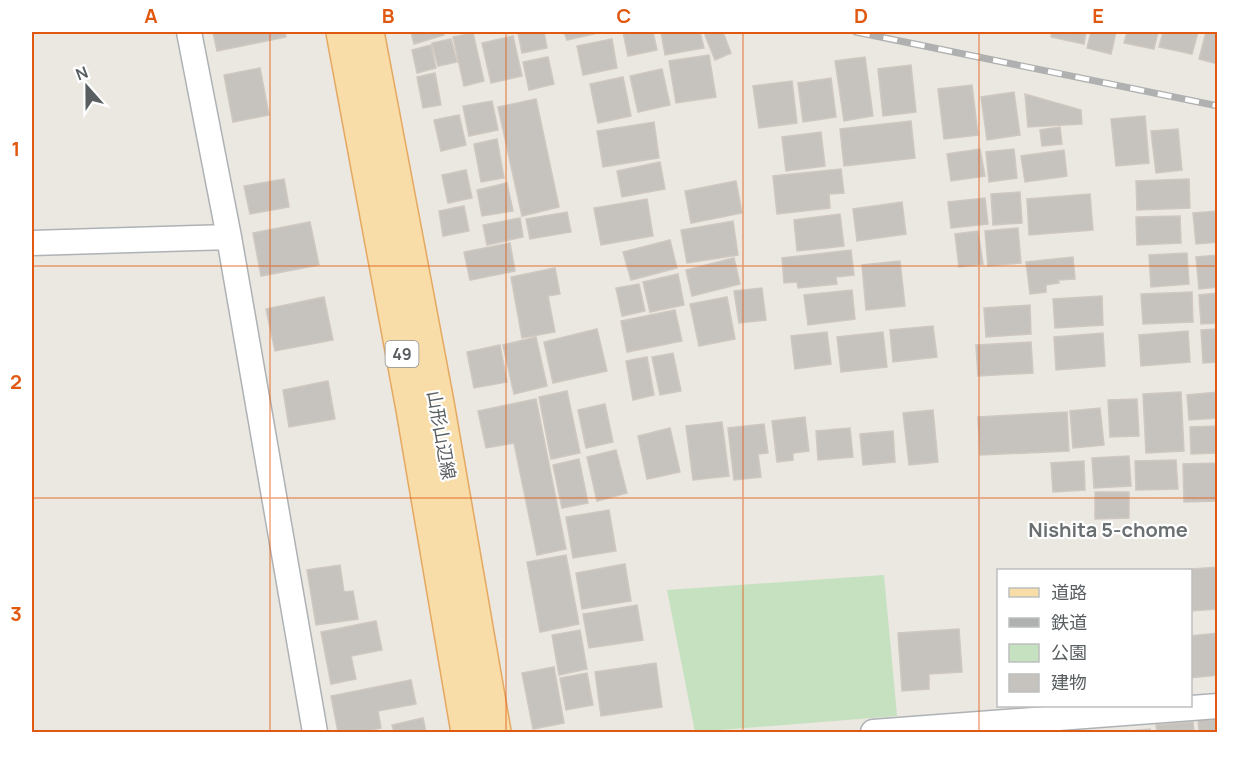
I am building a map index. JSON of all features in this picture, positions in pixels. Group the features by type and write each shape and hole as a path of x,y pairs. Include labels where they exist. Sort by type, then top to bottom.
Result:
{"main road":[{"name":"山形山辺線","path":"343,32 413,409 471,675 494,732"},
{"name":"山形山辺線","path":"367,32 471,675 468,732"}],"street":[{"path":"189,32 229,237 315,732"},
{"path":"32,243 229,237"},
{"path":"873,732 1218,706"}],"green space":[{"path":"884,575 897,716 695,732 667,590"}],"building":[{"path":"213,32 285,32 286,37 217,51"},
{"path":"411,32 443,32 444,35 414,44"},
{"path":"518,32 544,32 547,48 522,53"},
{"path":"564,32 602,32 567,40"},
{"path":"623,32 653,32 657,50 628,56"},
{"path":"661,32 700,32 704,48 665,55"},
{"path":"723,32 731,53 715,60 705,35"},
{"path":"1052,32 1086,32 1084,44 1051,37"},
{"path":"1091,32 1116,32 1111,54 1087,48"},
{"path":"1127,32 1158,32 1154,49 1124,43"},
{"path":"1163,32 1198,32 1192,54 1159,47"},
{"path":"1206,32 1218,32 1218,64 1199,59"},
{"path":"473,33 484,81 464,86 453,37"},
{"path":"513,36 522,76 491,83 482,43"},
{"path":"451,39 457,62 438,66 432,43"},
{"path":"612,39 617,68 583,75 577,46"},
{"path":"431,45 436,68 417,73 412,50"},
{"path":"709,55 716,97 676,103 669,61"},
{"path":"548,57 554,84 529,90 523,62"},
{"path":"865,57 873,116 844,121 835,61"},
{"path":"911,65 916,112 883,116 878,69"},
{"path":"260,68 269,115 233,122 224,75"},
{"path":"662,69 670,105 638,112 630,76"},
{"path":"435,73 441,105 423,108 417,77"},
{"path":"623,77 631,116 598,123 590,84"},
{"path":"831,78 836,117 803,122 798,83"},
{"path":"792,81 797,123 759,128 753,86"},
{"path":"972,85 978,135 944,139 938,89"},
{"path":"1014,92 1020,135 987,140 981,97"},
{"path":"1025,94 1081,110 1082,124 1028,127"},
{"path":"536,99 559,207 522,216 498,107"},
{"path":"492,101 498,130 469,136 463,106"},
{"path":"459,115 466,145 441,151 434,120"},
{"path":"1145,116 1149,163 1116,166 1111,119"},
{"path":"911,121 915,158 844,166 840,129"},
{"path":"654,122 659,158 603,167 597,131"},
{"path":"1060,127 1062,144 1042,146 1040,130"},
{"path":"1178,129 1182,170 1156,173 1151,131"},
{"path":"821,132 825,166 786,171 782,137"},
{"path":"497,139 504,178 481,182 474,144"},
{"path":"980,149 985,176 951,181 947,154"},
{"path":"1014,149 1017,178 989,182 986,152"},
{"path":"1064,150 1067,176 1025,182 1021,156"},
{"path":"660,162 665,189 622,197 617,171"},
{"path":"841,169 844,193 829,194 830,208 777,214 773,176"},
{"path":"466,170 472,198 448,203 442,175"},
{"path":"284,179 289,207 250,214 244,186"},
{"path":"1189,179 1190,208 1137,210 1136,181"},
{"path":"736,181 742,213 691,223 685,191"},
{"path":"507,183 513,211 482,216 477,190"},
{"path":"1020,192 1022,223 993,225 991,194"},
{"path":"1090,194 1093,230 1029,235 1027,199"},
{"path":"985,198 988,224 951,228 948,202"},
{"path":"647,199 653,236 601,245 594,208"},
{"path":"902,202 906,234 857,241 853,209"},
{"path":"464,206 469,231 443,236 439,211"},
{"path":"1218,211 1218,242 1196,244 1193,213"},
{"path":"567,212 571,232 530,239 526,219"},
{"path":"840,214 844,246 797,251 794,220"},
{"path":"1180,216 1181,243 1137,245 1136,217"},
{"path":"520,218 523,237 487,245 483,225"},
{"path":"733,221 738,255 687,263 681,230"},
{"path":"310,222 319,265 261,276 253,233"},
{"path":"1018,228 1021,263 988,266 985,231"},
{"path":"978,231 983,264 959,267 955,234"},
{"path":"670,240 677,268 631,280 623,252"},
{"path":"510,243 515,271 470,280 464,252"},
{"path":"851,250 854,275 836,277 837,284 798,288 797,282 784,283 782,258"},
{"path":"1187,253 1189,284 1151,287 1149,255"},
{"path":"1218,255 1218,287 1199,289 1196,257"},
{"path":"1073,257 1075,279 1058,280 1059,283 1046,285 1046,292 1030,294 1026,262"},
{"path":"734,258 740,284 692,296 686,270"},
{"path":"900,261 905,306 866,310 862,265"},
{"path":"555,268 560,294 548,296 555,332 522,338 511,277"},
{"path":"678,274 684,305 650,312 643,282"},
{"path":"639,284 645,311 622,316 616,288"},
{"path":"762,288 766,320 739,323 734,291"},
{"path":"852,290 855,319 808,325 804,295"},
{"path":"1192,292 1193,322 1143,324 1141,294"},
{"path":"1218,293 1218,323 1201,324 1199,295"},
{"path":"1102,296 1103,325 1055,328 1053,299"},
{"path":"324,297 333,340 275,351 266,309"},
{"path":"727,297 735,339 699,346 690,304"},
{"path":"1030,305 1031,334 986,337 984,308"},
{"path":"675,310 682,341 627,352 621,321"},
{"path":"933,326 937,357 893,362 890,330"},
{"path":"597,329 607,371 553,383 544,342"},
{"path":"1218,329 1218,362 1203,363 1201,330"},
{"path":"1188,331 1190,362 1141,366 1139,335"},
{"path":"827,332 831,364 795,369 791,336"},
{"path":"883,332 887,367 841,372 837,337"},
{"path":"1103,333 1105,366 1056,370 1054,337"},
{"path":"536,337 547,386 514,394 503,345"},
{"path":"1031,342 1033,373 978,376 976,345"},
{"path":"500,345 507,382 474,388 467,352"},
{"path":"673,353 681,391 660,395 652,357"},
{"path":"647,357 654,395 633,400 626,361"},
{"path":"328,381 335,419 289,427 283,390"},
{"path":"567,391 580,453 551,459 539,397"},
{"path":"1181,392 1184,451 1146,453 1143,394"},
{"path":"1218,392 1218,418 1189,420 1187,395"},
{"path":"536,399 566,549 537,555 514,443 486,448 478,411"},
{"path":"1137,399 1139,436 1110,437 1108,400"},
{"path":"605,404 613,442 586,448 578,410"},
{"path":"1100,408 1104,445 1073,448 1070,411"},
{"path":"933,410 938,462 909,465 903,413"},
{"path":"1067,412 1069,451 980,455 978,417"},
{"path":"805,417 809,451 793,453 793,460 777,462 772,421"},
{"path":"722,422 729,476 693,480 686,426"},
{"path":"764,424 768,453 758,454 761,477 734,480 728,428"},
{"path":"1217,426 1218,453 1191,454 1190,427"},
{"path":"670,428 680,472 647,479 638,436"},
{"path":"850,428 853,457 818,460 816,431"},
{"path":"893,431 895,462 863,465 860,434"},
{"path":"616,450 627,493 597,501 587,457"},
{"path":"1129,456 1131,486 1094,488 1092,458"},
{"path":"579,459 588,503 562,508 553,465"},
{"path":"1176,460 1178,489 1136,490 1135,461"},
{"path":"1084,461 1085,490 1053,492 1051,463"},
{"path":"1218,463 1218,501 1184,502 1183,464"},
{"path":"1095,492 1129,492 1129,518 1095,519"},
{"path":"609,510 616,551 573,558 566,517"},
{"path":"566,555 579,624 540,632 527,562"},
{"path":"625,564 631,601 582,609 576,573"},
{"path":"340,565 344,592 353,591 358,619 316,625 307,570"},
{"path":"1218,567 1218,609 1192,611 1192,569"},
{"path":"637,605 643,640 589,648 583,614"},
{"path":"376,621 382,650 351,656 356,679 331,684 321,632"},
{"path":"959,629 962,672 929,674 929,689 902,691 898,633"},
{"path":"580,630 587,669 559,675 552,635"},
{"path":"1218,633 1218,675 1192,678 1192,636"},
{"path":"656,663 662,707 601,716 595,672"},
{"path":"554,667 564,723 533,729 522,673"},
{"path":"587,673 593,705 566,710 560,678"},
{"path":"411,680 416,704 378,711 381,728 363,732 338,732 331,696"},
{"path":"423,718 426,732 394,732 392,725"},
{"path":"1218,718 1218,732 1199,732 1198,719"},
{"path":"1193,722 1194,732 1157,732 1156,725"},
{"path":"1150,729 1151,732 1117,732"}],"railway":[{"path":"856,32 1218,106"}],"district":[{"name":"Nishita 5-chome","path":"1108,529"}]}
